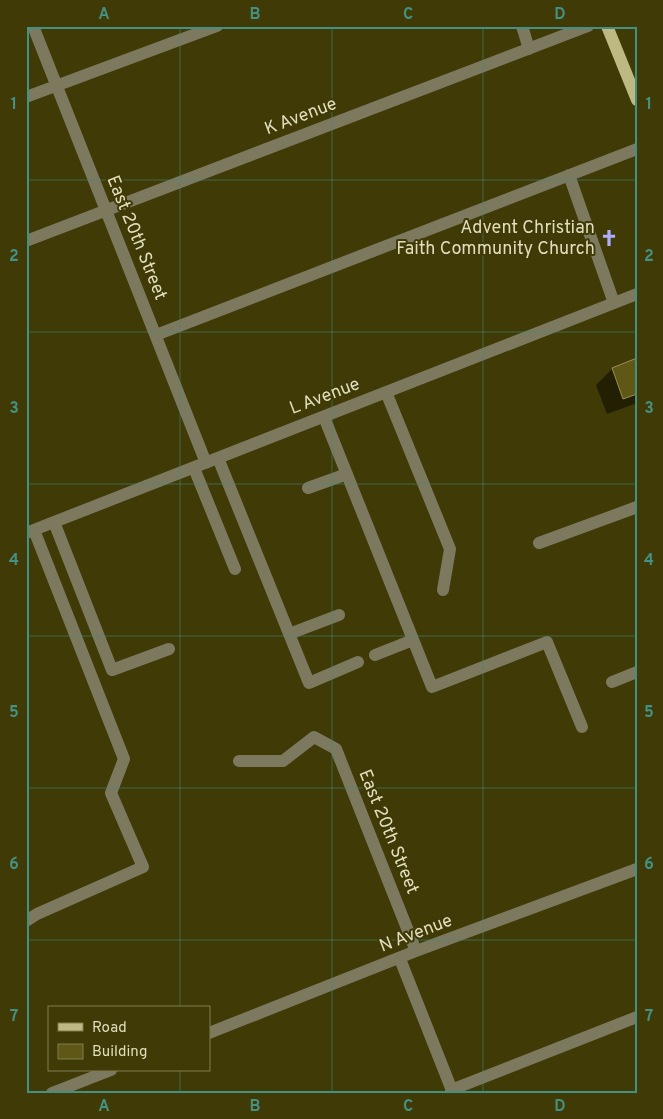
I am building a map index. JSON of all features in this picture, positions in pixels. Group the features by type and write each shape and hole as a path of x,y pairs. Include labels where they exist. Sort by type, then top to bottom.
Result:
{"main road":[{"path":"607,26 637,100"}],"street":[{"name":"East 20th Street","path":"33,26 206,463"},
{"path":"26,97 217,26"},
{"path":"522,26 529,49"},
{"name":"K Avenue","path":"26,241 588,26"},
{"path":"156,335 637,149"},
{"path":"570,175 614,303"},
{"name":"L Avenue","path":"30,531 637,294"},
{"path":"386,392 450,548 443,590"},
{"path":"324,417 432,687 547,642 582,727"},
{"path":"206,463 234,569"},
{"path":"206,463 289,634 309,683 358,662"},
{"path":"308,488 347,474"},
{"path":"539,543 637,507"},
{"path":"54,522 112,670 168,648"},
{"path":"26,921 37,914 143,867 111,793 124,759 30,531"},
{"path":"289,634 339,615"},
{"path":"375,655 413,640"},
{"path":"612,682 637,672"},
{"name":"East 20th Street","path":"239,761 283,760 314,737 336,749 416,951"},
{"name":"N Avenue","path":"210,1032 400,959 416,951 637,869"},
{"path":"400,959 452,1091 637,1017"},
{"path":"52,1093 106,1072"}],"building":[{"path":"637,358 637,394 623,399 612,368"}],"place":[{"name":"Advent Christian Faith Community Church","path":"609,238"}]}
